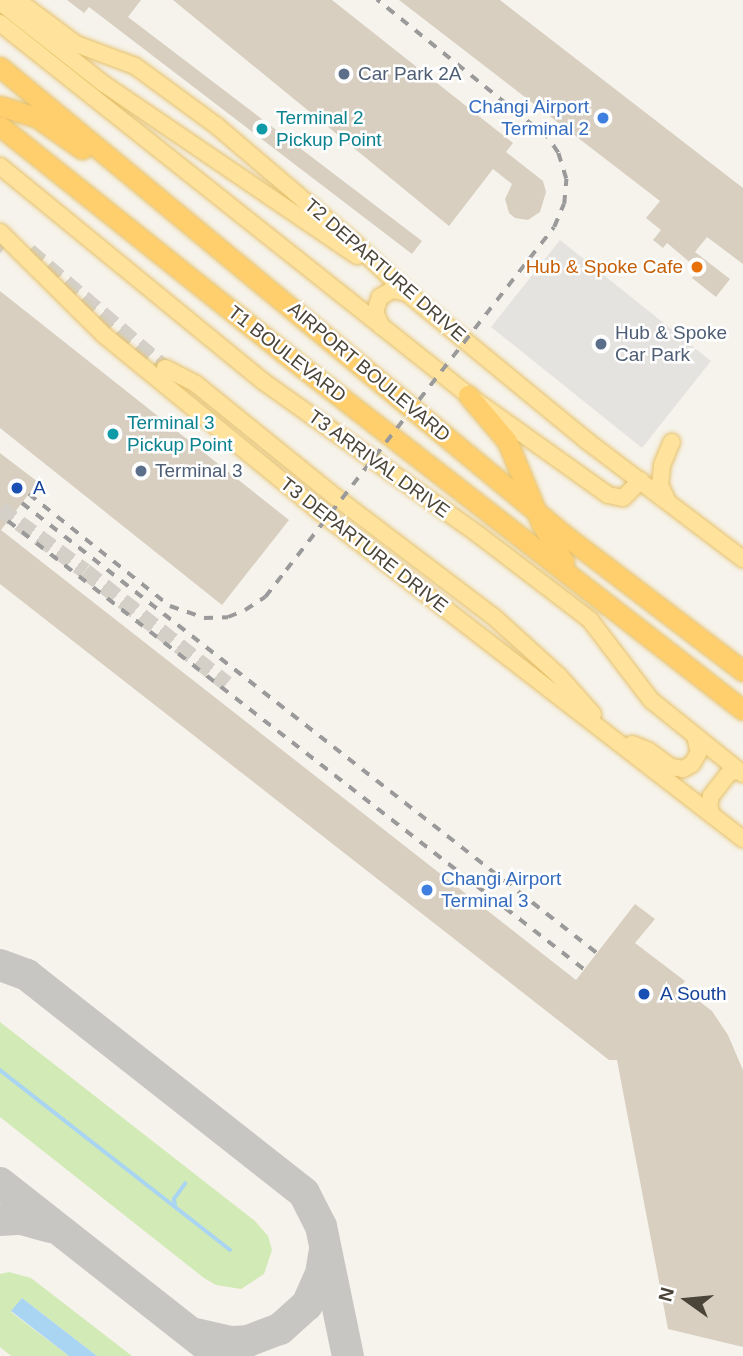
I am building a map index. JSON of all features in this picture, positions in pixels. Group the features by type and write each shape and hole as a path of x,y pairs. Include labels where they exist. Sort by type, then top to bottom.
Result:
{"highway":[{"name":"AIRPORT BOULEVARD","path":"0,67 567,537 743,671"},
{"path":"0,106 36,117 155,205 184,218"},
{"name":"T1 BOULEVARD","path":"0,126 284,352 577,579"},
{"path":"468,395 507,441 549,540 577,579 743,710"}],"main road":[{"name":"T2 DEPARTURE DRIVE","path":"17,0 76,44 124,60 147,74 261,164 407,293 587,441 743,559"},
{"path":"0,2 147,115 346,250 383,270"},
{"path":"0,23 468,395 608,495 623,498 641,480"},
{"name":"T3 ARRIVAL DRIVE","path":"0,166 264,382 479,535 590,620 651,700 741,773"},
{"name":"T3 DEPARTURE DRIVE","path":"0,232 83,318 315,508 558,698 612,734 743,839"},
{"path":"382,328 375,312 380,297 392,290 407,293"},
{"path":"165,368 196,384 327,490 494,617 559,676 612,734 649,751 676,769 688,767 696,757 699,746 695,736"},
{"path":"667,500 660,485 662,465 672,442"},
{"path":"712,815 709,806 711,796 730,772 741,773"}],"green space":[{"path":"0,1022 255,1221 268,1236 272,1250 264,1274 241,1289 216,1285 204,1278 0,1117"},
{"path":"9,1272 31,1278 132,1356 97,1356 22,1298 11,1312 69,1356 11,1356 0,1347 0,1274"}],"shaded area":[{"name":"Hub & Spoke Car Park","path":"560,240 711,361 642,448 491,327"}],"water":[{"path":"22,1298 97,1356 69,1356 11,1311"}],"building":[{"name":"Terminal 2 Pickup Point","path":"67,0 141,0 128,17 422,241 412,254 89,7 84,13"},
{"name":"Car Park 2A","path":"173,0 332,0 513,143 506,152 543,181 546,192 540,212 528,220 515,218 509,213 505,199 512,184 493,169 449,226"},
{"name":"Changi Airport Terminal 2","path":"399,0 500,0 743,188 743,264 707,237 695,252 730,279 716,297 692,278 699,270 667,243 663,248 653,240 661,230 646,218 660,201"},
{"name":"Terminal 3","path":"0,291 289,520 222,605 0,428"},
{"name":"Changi Airport Terminal 3","path":"0,453 38,482 1,530 576,980 635,904 655,919 635,943 685,981 680,987 712,1011 728,1035 743,1070 743,1347 668,1329 617,1060 609,1060 0,584"}],"waterway":[{"path":"0,1070 230,1250"},
{"path":"175,1206 174,1199 185,1184"}],"taxiway":[{"path":"0,965 27,975 304,1193 321,1226 348,1356"},
{"path":"0,1183 220,1356"},
{"path":"0,1220 22,1219 50,1227"},
{"path":"196,1334 231,1342 248,1341 280,1329 307,1305 321,1274 324,1254"}],"tunnel":[{"path":"0,244 5,248"},
{"path":"29,251 165,368"},
{"path":"0,509 85,571 227,684"}],"railway":[{"path":"29,494 170,606 204,618 228,617 245,610 265,597 554,227 564,204 566,179 558,153 548,138 377,0"},
{"path":"22,503 597,953"},
{"path":"8,521 585,970"}],"place":[{"name":"Car Park 2A","path":"344,74"},
{"name":"Changi Airport Terminal 2","path":"603,118"},
{"name":"Terminal 2 Pickup Point","path":"262,129"},
{"name":"Hub & Spoke Cafe","path":"697,267"},
{"name":"Hub & Spoke Car Park","path":"601,344"},
{"name":"Terminal 3 Pickup Point","path":"113,434"},
{"name":"Terminal 3","path":"141,471"},
{"name":"A","path":"17,488"},
{"name":"Changi Airport Terminal 3","path":"427,890"},
{"name":"A South","path":"644,994"}]}
